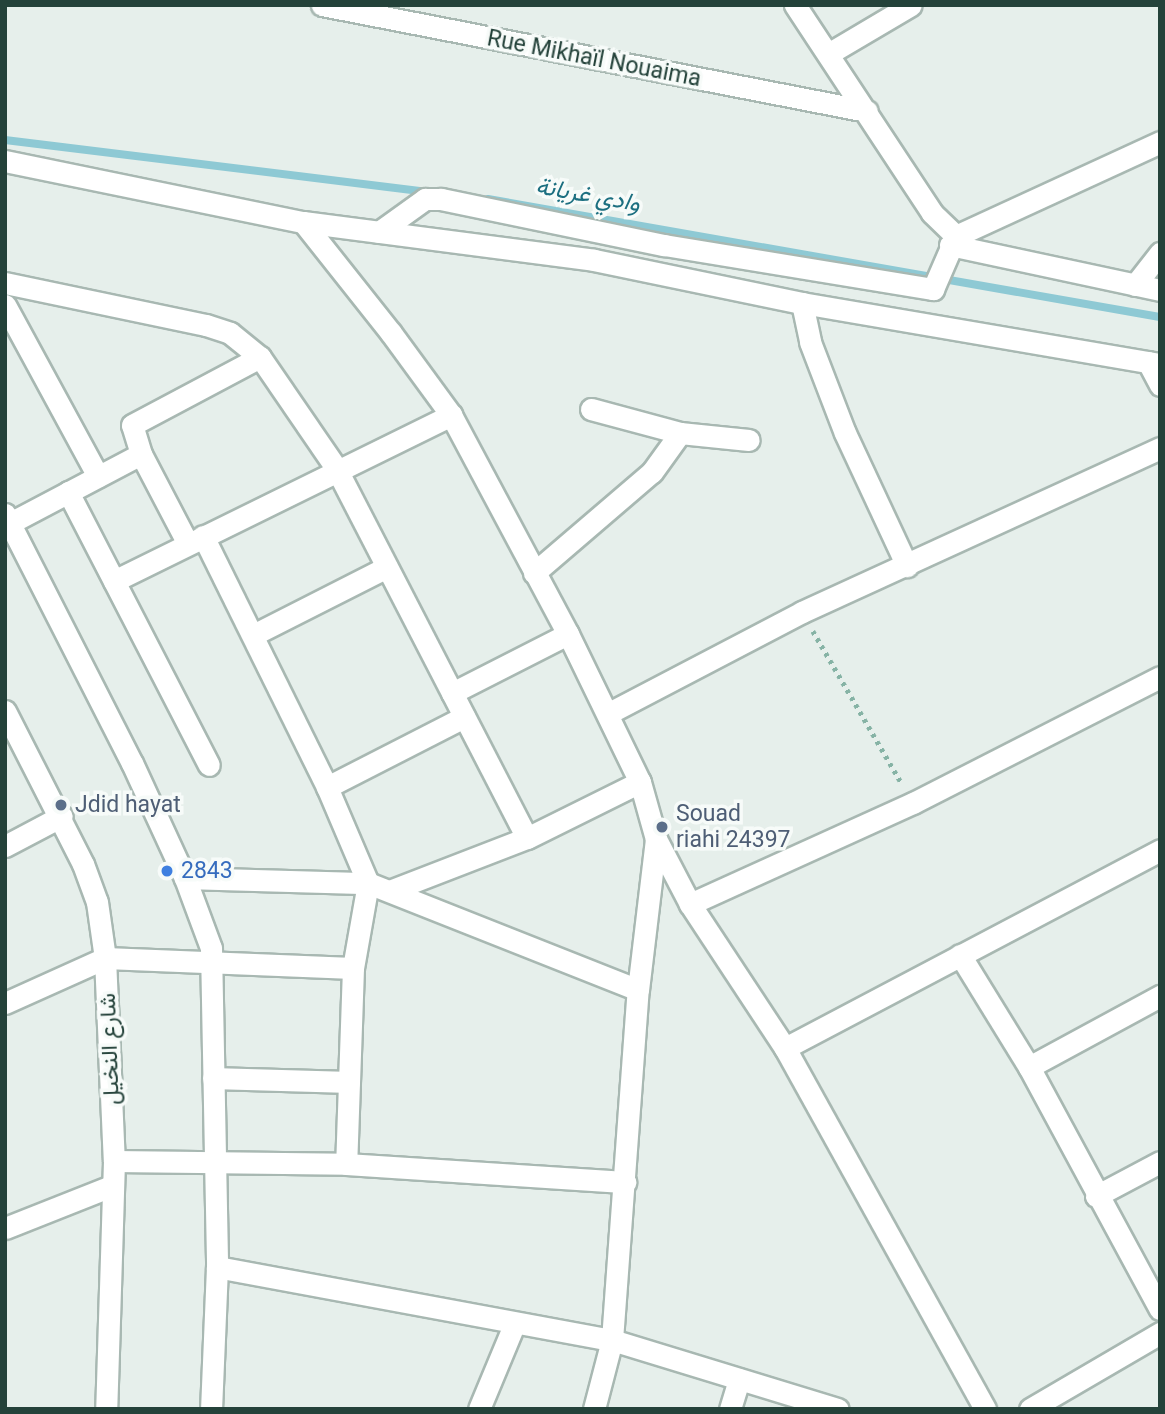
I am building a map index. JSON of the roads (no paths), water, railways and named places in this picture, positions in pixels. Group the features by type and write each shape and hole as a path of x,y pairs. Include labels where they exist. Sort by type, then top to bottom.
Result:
{"street":[{"name":"Rue Mikhaïl Nouaima","path":"322,5 867,111"},
{"path":"795,5 953,241 1160,290"},
{"path":"828,54 911,5"},
{"path":"925,324 933,289 953,241 1160,142"},
{"path":"5,161 303,222 594,260 803,303 1154,363 1160,385"},
{"path":"379,232 425,199 440,199 664,245 933,289"},
{"path":"303,222 451,415 609,713 640,782 656,839 690,904 785,1048 985,1409"},
{"path":"1135,285 1160,253"},
{"path":"5,283 206,325 230,333 260,357 336,468 527,838"},
{"path":"803,303 810,342 845,433 907,566"},
{"path":"5,306 98,476"},
{"path":"260,357 136,420 132,433 141,454 253,635 327,787 368,883 353,968 346,1164"},
{"path":"591,409 680,433 749,440"},
{"path":"114,582 336,468 451,415"},
{"path":"534,573 652,472 680,433"},
{"path":"609,713 803,612 1160,448"},
{"path":"141,454 68,492 8,518 186,878 214,963 213,1078 217,1267 211,1409"},
{"path":"68,492 209,765"},
{"path":"253,635 387,567"},
{"path":"452,693 568,634"},
{"path":"690,904 913,803 1160,677"},
{"name":"شارع النخيل","path":"5,711 62,816 97,902 106,958 114,1161 111,1186 106,1409"},
{"path":"327,787 464,717"},
{"path":"392,890 527,838 640,782"},
{"path":"5,846 62,816"},
{"path":"594,1409 612,1340 638,990 656,839"},
{"path":"785,1048 1160,850"},
{"path":"186,878 368,883 392,890 638,990"},
{"path":"960,956 1029,1067 1096,1196 1160,1309"},
{"path":"5,1003 106,958 353,968"},
{"path":"1029,1067 1160,996"},
{"path":"213,1078 349,1082"},
{"path":"114,1161 346,1164 625,1182"},
{"path":"1096,1196 1160,1161"},
{"path":"5,1228 111,1186"},
{"path":"217,1267 514,1325 612,1340 838,1409"},
{"path":"479,1409 514,1325"},
{"path":"1030,1409 1160,1333"},
{"path":"730,1409 739,1379"}],"waterway":[{"name":"وادي غريانة","path":"5,140 430,192"},
{"name":"وادي غريانة","path":"488,199 1160,317"}],"place":[{"name":"Jdid hayat","path":"61,805"},
{"name":"Souad riahi 24397","path":"662,827"},
{"name":"2843","path":"167,871"}]}
